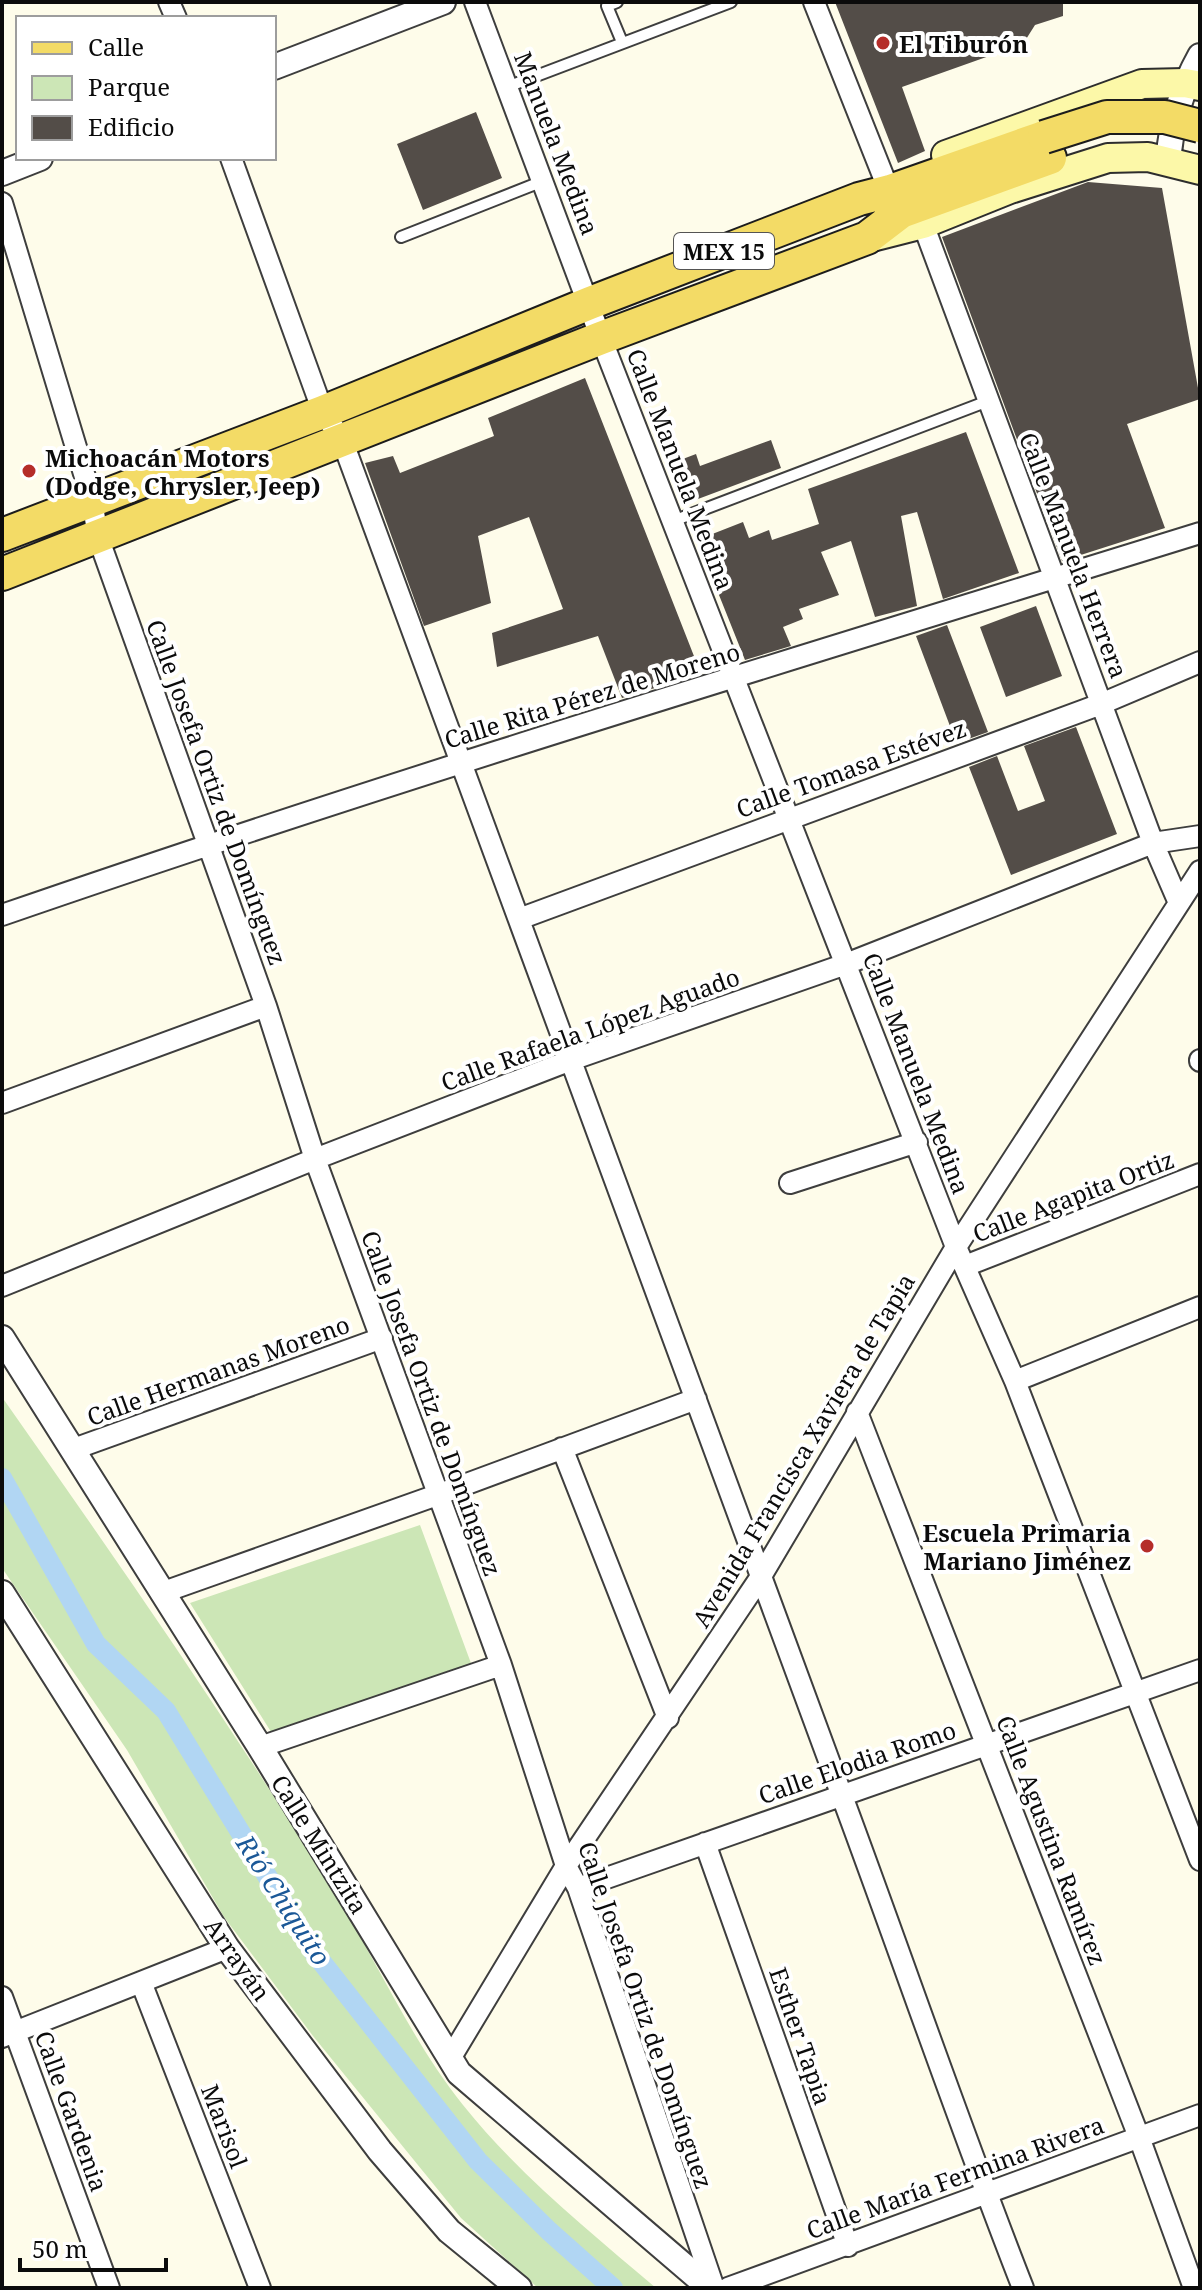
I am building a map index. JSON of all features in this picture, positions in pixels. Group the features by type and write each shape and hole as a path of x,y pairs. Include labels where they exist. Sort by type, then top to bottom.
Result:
{"main road":[{"path":"859,199 884,178 1106,95 1142,84 1193,84"},
{"name":"MEX 15","path":"2,574 601,338 867,238 901,212 1107,117 1165,117 1200,126"},
{"name":"MEX 15","path":"2,535 323,412 590,303 859,199 1047,147 1108,139 1162,140 1187,161"},
{"path":"867,238 923,224 1010,189 1108,158 1148,157 1187,161"}],"street":[{"path":"276,66 443,2"},
{"name":"Manuela Medina","path":"475,2 590,303"},
{"path":"814,2 884,178"},
{"path":"1187,161 1171,133 1193,84 1200,56"},
{"path":"1187,161 1200,116"},
{"path":"2,173 35,160"},
{"path":"232,160 323,412 342,440 1023,2288"},
{"name":"Calle Josefa Ortiz de Domínguez","path":"2,203 92,500 98,537 266,1006 315,1159 501,1665 566,1866 578,1888 712,2288"},
{"name":"Calle Manuela Herrera","path":"923,224 1153,843 1179,903"},
{"name":"Calle Manuela Medina","path":"590,303 846,964 961,1256 1015,1381 1200,1860"},
{"name":"Calle Rita Pérez de Moreno","path":"2,915 461,763 1200,533"},
{"name":"Calle Tomasa Estévez","path":"519,919 1101,704 1200,662"},
{"name":"Calle Rafaela López Aguado","path":"2,1286 315,1159 571,1060 846,964 1153,843 1200,836"},
{"name":"Avenida Francisca Xaviera de Tapia","path":"451,2057 566,1866 760,1578 857,1412 961,1256 1200,871"},
{"path":"2,1103 266,1006"},
{"path":"790,1183 917,1142"},
{"name":"Calle Agapita Ortiz","path":"961,1256 1200,1174"},
{"path":"1015,1381 1200,1307"},
{"name":"Calle Mintzita","path":"2,1338 260,1747 459,2073 712,2288"},
{"name":"Calle Hermanas Moreno","path":"71,1450 382,1338"},
{"path":"161,1593 696,1399"},
{"name":"Calle Agustina Ramírez","path":"857,1412 988,1744 1194,2288"},
{"path":"562,1448 668,1718"},
{"name":"Arrayán","path":"2,1593 227,1948 380,2151 449,2231 519,2288"},
{"path":"260,1747 501,1665"},
{"name":"Calle Elodia Romo","path":"578,1888 1200,1670"},
{"name":"Esther Tapia","path":"705,1843 848,2246"},
{"path":"9,2034 227,1948"},
{"name":"Marisol","path":"141,1982 260,2288"},
{"name":"Calle Gardenia","path":"2,1997 9,2034 109,2288"},
{"name":"Calle María Fermina Rivera","path":"728,2288 1200,2115"}],"lane":[{"path":"617,2 607,6 622,42"},
{"path":"507,87 731,2"},
{"path":"401,237 543,181"},
{"path":"673,521 988,401"}],"green space":[{"path":"2,1397 258,1771 445,2081 507,2155 580,2224 656,2288 538,2288 461,2218 313,2036 224,1917 127,1750 2,1568"},
{"path":"420,1525 472,1666 273,1735 190,1603"}],"building":[{"path":"835,2 1063,2 1063,16 1035,25 1023,44 902,87 925,151 898,163"},
{"path":"476,112 502,178 423,210 397,144"},
{"path":"1088,182 1162,188 1200,399 1127,424 1165,528 1062,561 942,237"},
{"path":"585,378 701,674 622,698 598,636 497,667 492,633 563,609 529,517 478,536 491,603 424,626 365,463 393,456 400,473 494,436 488,418"},
{"path":"966,432 1019,573 943,599 917,512 901,516 917,606 875,617 851,541 821,552 839,595 799,609 803,619 783,627 791,646 745,660 697,540 743,522 749,538 769,530 772,540 819,524 808,489"},
{"path":"771,440 781,468 682,505 667,465 696,454 700,466"},
{"path":"1036,606 1062,676 1006,697 980,627"},
{"path":"947,625 988,732 960,742 956,742 916,636"},
{"path":"1076,727 1117,834 1011,875 969,767 997,756 1018,811 1045,801 1024,746"}],"waterway":[{"name":"Rió Chiquito","path":"2,1478 96,1644 166,1711 313,1951 478,2161 613,2288"}],"place":[{"name":"El Tiburón","path":"883,43"},
{"name":"Michoacán Motors (Dodge, Chrysler, Jeep)","path":"29,471"},
{"name":"Escuela Primaria Mariano Jiménez","path":"1147,1546"}]}
